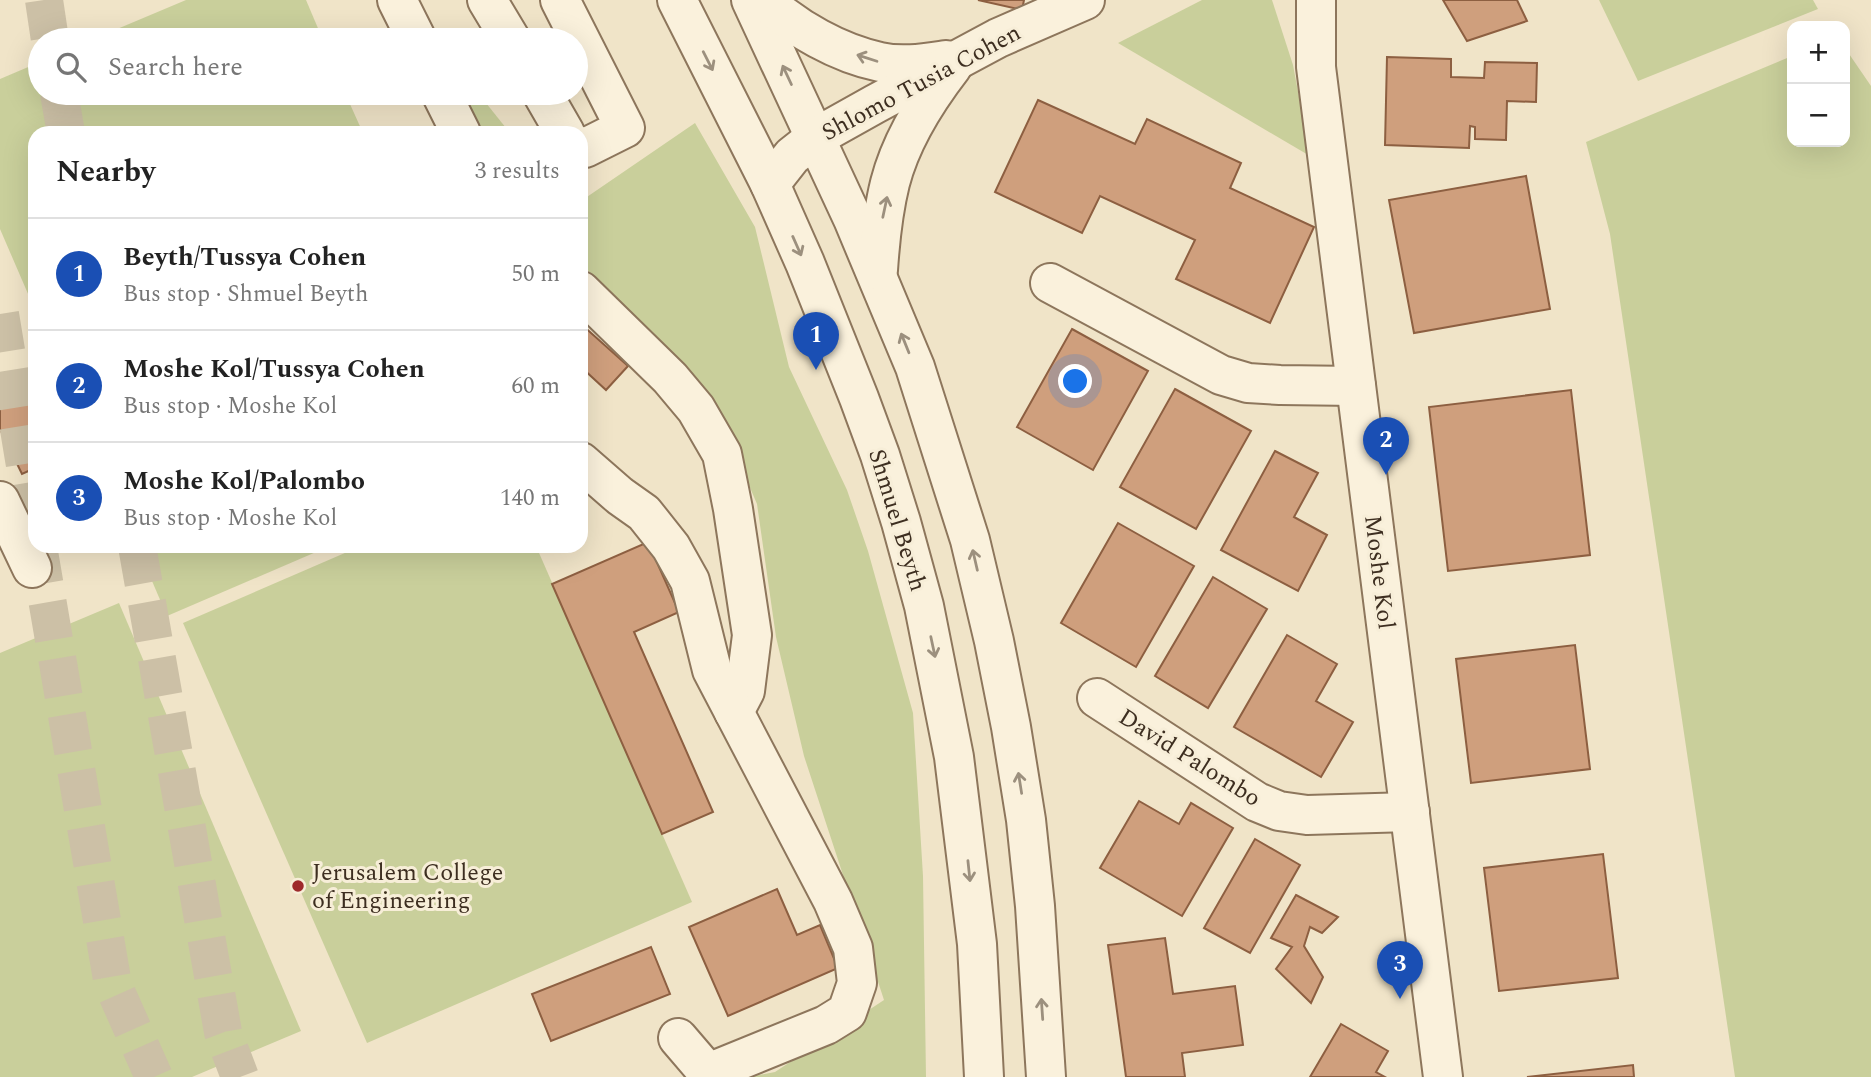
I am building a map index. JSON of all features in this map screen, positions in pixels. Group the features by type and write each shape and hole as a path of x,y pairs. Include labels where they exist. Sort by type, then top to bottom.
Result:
{"street":[{"path":"397,0 411,28"},
{"path":"487,0 504,28"},
{"path":"560,0 574,28"},
{"name":"Shmuel Beyth","path":"677,0 770,184 859,398 894,499 924,606 954,757 977,944 984,1077"},
{"path":"751,0 816,137 915,368 970,540 994,640 1026,820 1035,906 1046,1077"},
{"path":"764,0 799,27 836,46 881,62 916,64 959,59"},
{"name":"Shlomo Tusia Cohen","path":"770,184 792,156 816,137 998,38 1085,0"},
{"name":"Moshe Kol","path":"1297,0 1316,67"},
{"name":"Moshe Kol","path":"1316,0 1316,67 1443,1077"},
{"path":"588,55 625,128 588,146"},
{"path":"877,275 883,219 897,161 923,107 959,59"},
{"path":"448,105 458,126"},
{"path":"549,105 561,126"},
{"path":"1050,283 1221,375 1259,384 1356,386"},
{"path":"588,298 670,379 696,409 722,454 752,635 745,691 734,712"},
{"path":"588,468 644,513 671,547 690,581 712,670 833,901 853,948 857,984 847,1012 826,1025 708,1073 678,1038"},
{"path":"0,501 32,568"},
{"name":"David Palombo","path":"1097,698 1256,802 1279,811 1307,815 1410,812"}],"green space":[{"path":"186,0 306,0 318,28 120,28"},
{"path":"1202,0 1272,0 1293,65 1310,156 1118,43"},
{"path":"1599,0 1813,0 1818,9 1787,21 1638,81"},
{"path":"1850,55 1871,86 1871,1077 1735,1077 1610,234 1586,142 1787,58 1787,147 1850,147"},
{"path":"28,67 28,105 350,105 360,126 28,126 28,294 0,229 0,79"},
{"path":"464,105 488,105 504,126 476,126"},
{"path":"695,123 755,227 789,367 847,490 868,551 913,713 923,876 926,1077 749,1077 775,1072 884,1000 804,756 776,637 757,504 725,429 588,270 588,196"},
{"path":"140,553 314,553 167,616"},
{"path":"345,553 539,553 692,902 367,1043 183,623"},
{"path":"119,603 301,1031 192,1077 0,1077 0,653"}],"building":[{"path":"978,0 1024,0 1022,10"},
{"path":"1443,0 1517,0 1527,21 1467,41"},
{"path":"1387,57 1451,59 1451,77 1484,78 1485,62 1537,63 1536,102 1507,101 1506,140 1475,139 1475,127 1470,126 1469,148 1385,145"},
{"path":"1038,100 1135,144 1147,119 1241,163 1230,188 1314,227 1270,323 1176,279 1195,240 1100,196 1082,233 995,192"},
{"path":"1526,176 1550,309 1414,333 1389,200"},
{"path":"1072,329 1148,371 1093,470 1017,427"},
{"path":"588,330 628,366 606,390 588,373"},
{"path":"1175,389 1251,431 1196,529 1120,487"},
{"path":"1571,390 1590,555 1448,571 1429,407"},
{"path":"24,394 28,403 28,471 22,474 0,429 0,406"},
{"path":"1275,451 1318,473 1294,517 1327,535 1298,591 1221,550"},
{"path":"1118,523 1194,566 1136,667 1061,623"},
{"path":"648,542 679,612 634,632 713,812 662,834 552,584"},
{"path":"1213,577 1267,609 1208,708 1155,676"},
{"path":"1287,635 1337,664 1316,701 1353,722 1321,777 1234,727"},
{"path":"1575,645 1590,769 1471,783 1456,659"},
{"path":"1139,801 1179,824 1191,803 1233,828 1182,916 1100,868"},
{"path":"1255,839 1300,865 1250,953 1204,928"},
{"path":"1603,854 1618,978 1499,991 1484,868"},
{"path":"777,889 797,935 820,925 838,968 728,1016 689,927"},
{"path":"1296,895 1338,917 1322,933 1310,927 1304,946 1323,977 1311,1003 1276,969 1292,947 1271,938"},
{"path":"1165,938 1173,994 1235,986 1243,1045 1182,1053 1185,1077 1126,1077 1108,945"},
{"path":"651,947 670,994 551,1041 532,994"},
{"path":"1341,1024 1388,1051 1376,1072 1385,1077 1310,1077"},
{"path":"1633,1065 1634,1077 1527,1077"}],"tunnel":[{"path":"44,0 48,28"},
{"path":"61,105 65,126"},
{"path":"0,314 28,484"},
{"path":"39,553 113,985 154,1077"},
{"path":"138,553 223,1032 240,1077"}],"place":[{"name":"Beyth/Tussya Cohen","path":"816,370"},
{"name":"Moshe Kol/Tussya Cohen","path":"1386,475"},
{"name":"Jerusalem College of Engineering","path":"298,886"},
{"name":"Moshe Kol/Palombo","path":"1400,999"}]}
